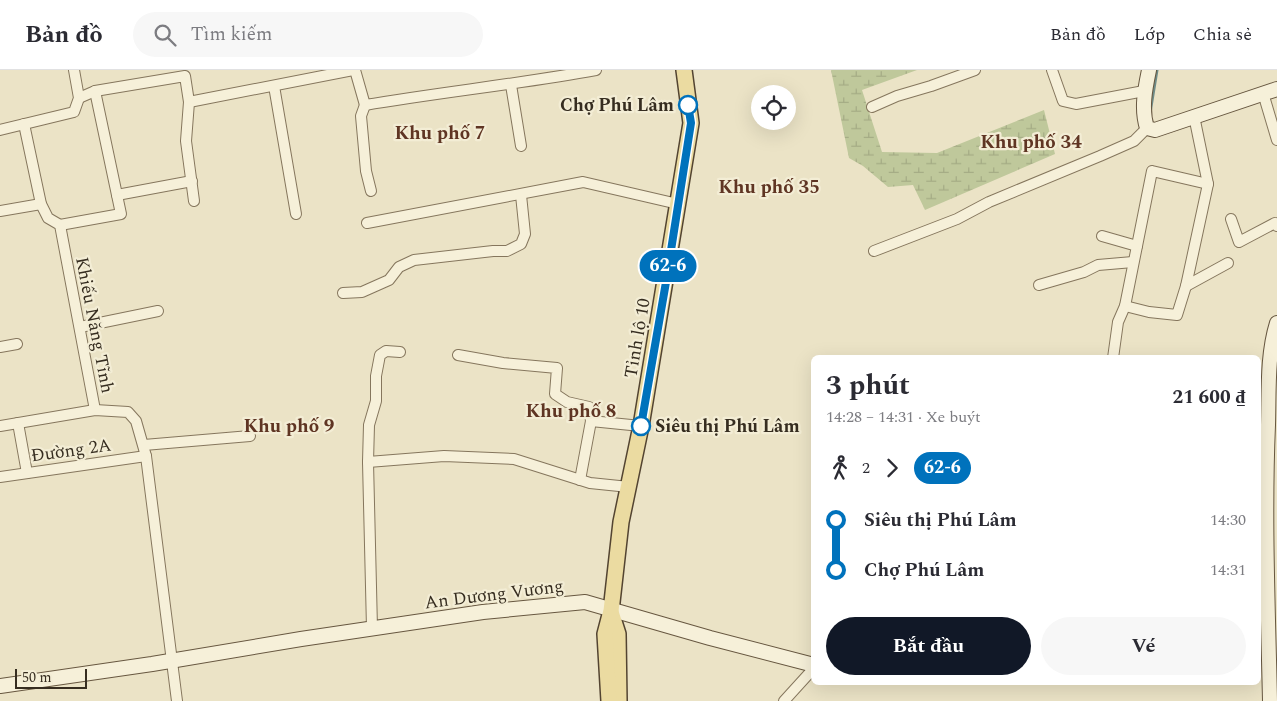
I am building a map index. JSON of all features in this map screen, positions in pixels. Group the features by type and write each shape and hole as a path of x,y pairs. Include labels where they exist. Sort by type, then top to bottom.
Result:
{"main road":[{"name":"Tỉnh lộ 10","path":"609,701 605,634 611,611 621,522 641,426 691,123 684,70"},
{"path":"1150,70 1144,91 1145,120 1147,128 1155,130 1277,89"},
{"path":"1270,701 1267,487 1270,358 1277,323"},
{"name":"An Dương Vương","path":"0,686 152,664 372,628 484,612 585,602 611,611 811,665"},
{"path":"611,611 618,634 619,701"}],"street":[{"path":"0,130 74,112 79,98 74,70"},
{"path":"189,102 354,70 365,105 361,116 366,171 371,191"},
{"path":"365,105 446,92 511,85 596,70"},
{"path":"872,107 897,96 976,70"},
{"path":"1052,70 1063,101 1076,104 1144,91"},
{"path":"79,98 95,91 185,76 189,102 186,141 194,201"},
{"path":"511,85 521,146"},
{"path":"274,86 296,214"},
{"path":"24,124 41,204 48,218 60,225 121,214 95,91"},
{"path":"1263,93 1277,140"},
{"path":"1124,306 1149,312 1177,315 1186,286 1208,184 1194,116"},
{"path":"874,251 957,219 989,202 1134,141 1147,128"},
{"path":"1113,355 1118,322 1124,306 1152,171 1208,184"},
{"path":"117,195 192,181"},
{"path":"367,223 584,182 678,204"},
{"path":"343,293 362,292 389,280 399,267 414,260 507,251 521,244 525,234 522,195"},
{"path":"0,211 41,204"},
{"path":"1230,219 1239,242 1275,223 1277,226"},
{"name":"Khiếu Năng Tĩnh","path":"60,225 95,410 128,412 136,421 145,451 177,701"},
{"path":"1102,236 1137,246"},
{"path":"1039,285 1084,272 1098,265 1133,262"},
{"path":"1186,286 1228,264"},
{"path":"80,327 158,311"},
{"path":"0,347 16,344"},
{"path":"372,628 368,462 369,425 376,401 376,376 380,355 386,351 400,352"},
{"path":"458,355 502,363 558,368 555,394 567,402 589,407 591,421 580,480"},
{"path":"0,426 95,410"},
{"path":"591,421 641,426"},
{"path":"18,423 27,473"},
{"name":"Đường 2A","path":"0,477 145,451 250,436"},
{"path":"368,462 444,456 514,459 590,483 629,487"},
{"path":"784,701 811,670"}],"green space":[{"path":"831,70 917,70 862,90 882,152 937,153 1044,110 1055,154 925,210 913,185 888,187 863,166 849,158"}],"waterway":[{"path":"1150,113 1157,70"}],"bus line":[{"name":"62-6","path":"641,426 691,123 688,105"}],"place":[{"name":"Chợ Phú Lâm","path":"688,105"},
{"name":"Siêu thị Phú Lâm","path":"641,426"}],"district":[{"name":"Khu phố 7","path":"440,132"},
{"name":"Khu phố 34","path":"1031,141"},
{"name":"Khu phố 35","path":"769,186"},
{"name":"Khu phố 8","path":"571,410"},
{"name":"Khu phố 9","path":"289,425"}]}
